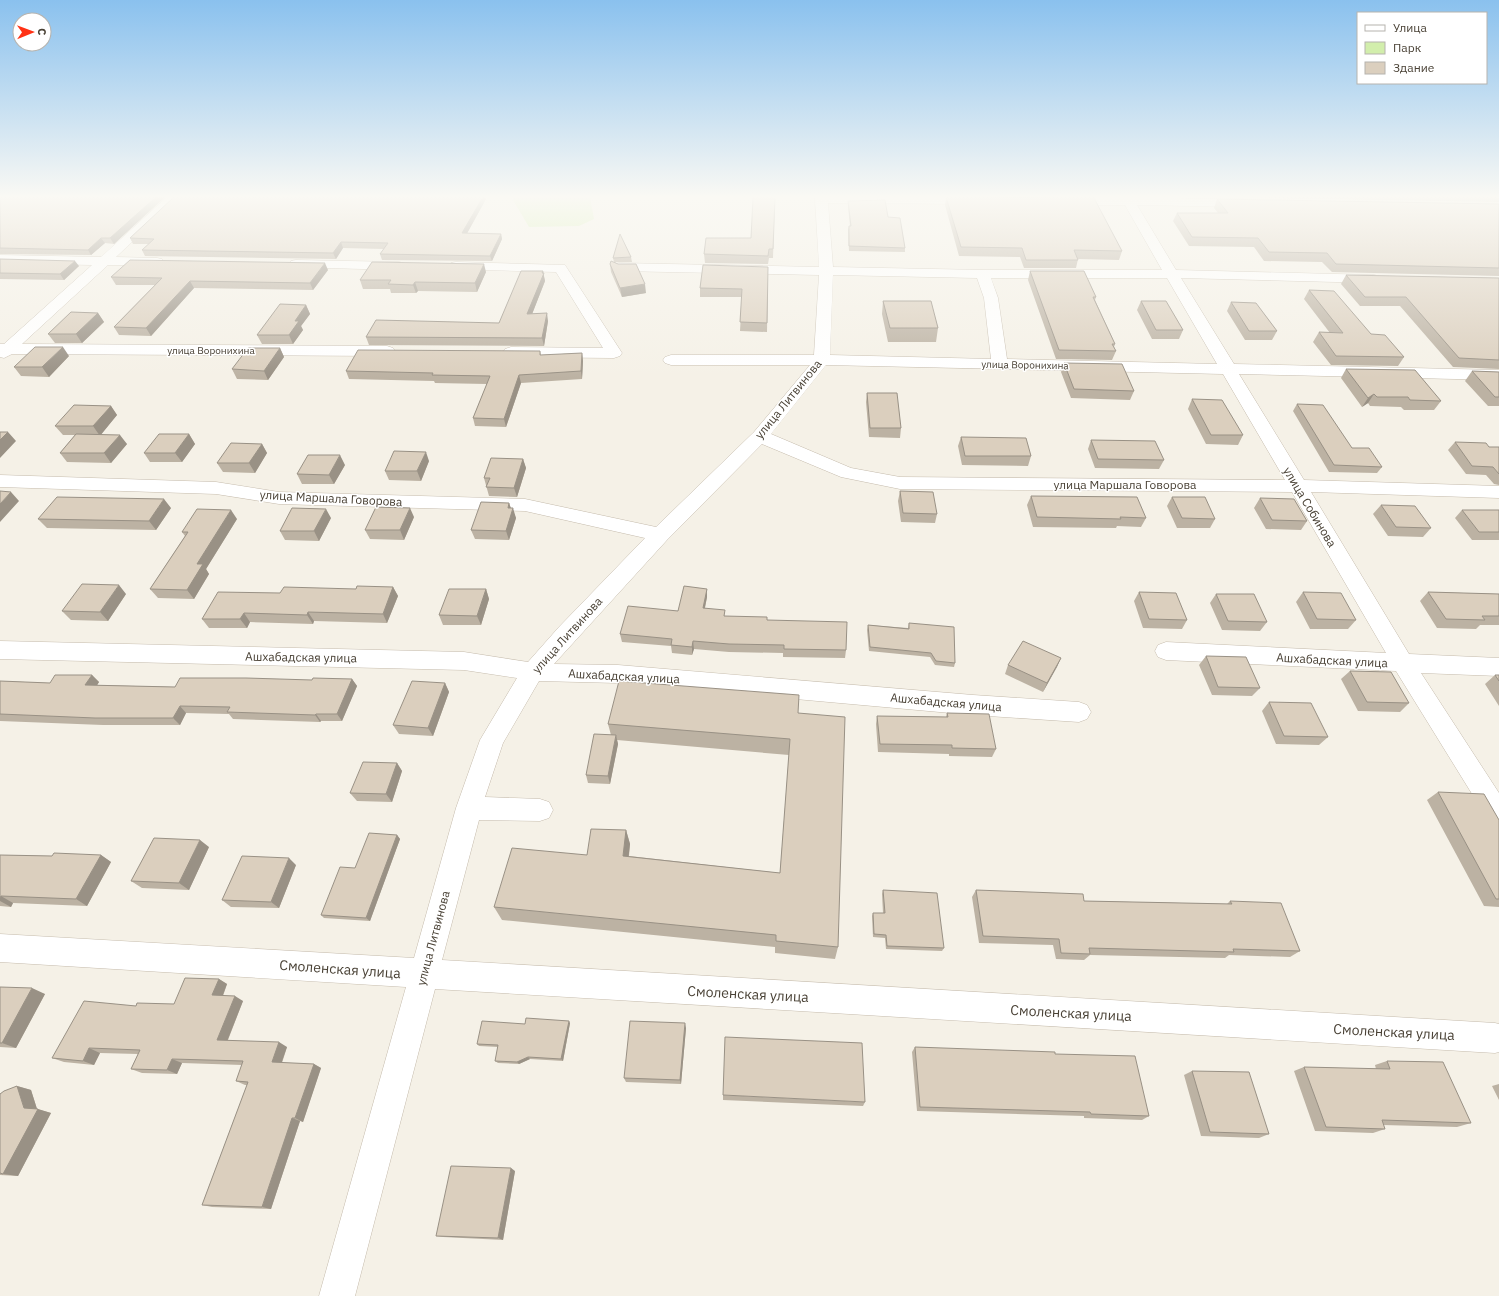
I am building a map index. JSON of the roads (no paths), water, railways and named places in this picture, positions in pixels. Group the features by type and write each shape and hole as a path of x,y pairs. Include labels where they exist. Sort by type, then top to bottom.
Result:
{"street":[{"path":"3,352 109,257"},
{"name":"улица Литвинова","path":"338,1296 423,974 469,808 492,740 533,672 567,633 660,535 760,436 822,360 826,270 825,257"},
{"name":"улица Собинова","path":"1162,257 1403,663 1499,815"},
{"path":"0,259 169,262"},
{"path":"281,264 408,266"},
{"path":"440,266 560,268 614,353 494,352"},
{"path":"619,267 983,274 1172,274 1390,279"},
{"path":"983,274 991,298 1000,364"},
{"name":"улица Воронихина","path":"3,352 399,352"},
{"name":"улица Воронихина","path":"671,360 822,360 1499,375"},
{"name":"улица Маршала Говорова","path":"760,436 847,473 900,483 1297,486 1499,492"},
{"name":"улица Маршала Говорова","path":"0,481 216,488 279,498 525,505 660,535"},
{"name":"Ашхабадская улица","path":"0,650 464,661 533,672 618,674 973,705 1079,712"},
{"name":"Ашхабадская улица","path":"1166,651 1499,667"},
{"path":"469,808 540,810"},
{"name":"Смоленская улица","path":"0,948 1495,1038"}]}
